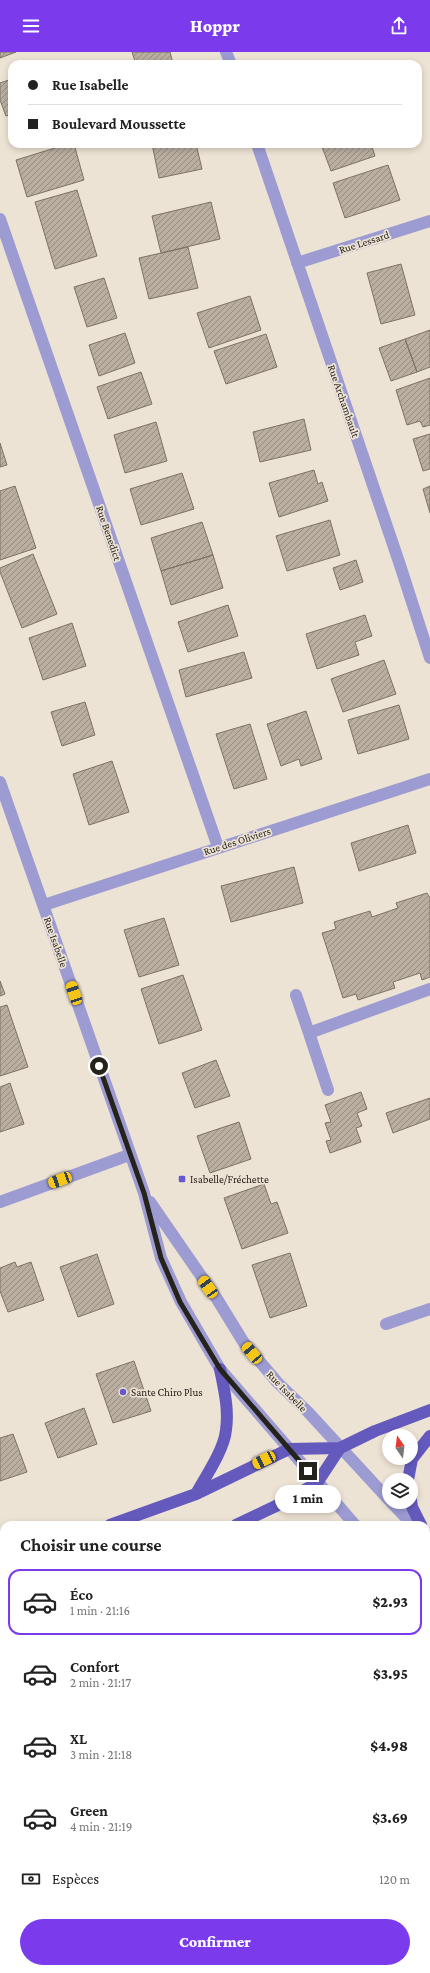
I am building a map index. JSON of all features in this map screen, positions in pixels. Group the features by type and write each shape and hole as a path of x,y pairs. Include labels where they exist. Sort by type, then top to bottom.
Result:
{"main road":[{"path":"196,1494 217,1455 226,1432 227,1407 220,1369"},
{"path":"121,1521 196,1494 289,1449 340,1448 375,1431 430,1410"},
{"path":"409,1473 412,1459 430,1436"},
{"path":"244,1521 278,1505 317,1482 340,1448"},
{"path":"413,1509 419,1521"}],"street":[{"name":"Rue Archambault","path":"258,148 400,562 430,658"},
{"name":"Rue Benedict","path":"0,219 218,847"},
{"name":"Rue Lessard","path":"297,263 430,221"},
{"name":"Rue des Oliviers","path":"44,905 430,779"},
{"name":"Rue Isabelle","path":"0,782 44,905 129,1155 144,1193 161,1258 180,1302 220,1369 351,1521"},
{"path":"309,1033 430,989"},
{"path":"296,995 328,1090"},
{"path":"0,1202 129,1155"},
{"name":"Rue Isabelle","path":"144,1193 217,1299 244,1343 277,1382 382,1493"},
{"path":"386,1324 430,1309"},
{"path":"398,1509 409,1521"}],"building":[{"path":"0,52 16,52 0,58"},
{"path":"132,52 170,52 172,60 135,60"},
{"path":"8,80 8,115 6,116 0,100 0,83"},
{"path":"55,148 75,148 84,180 27,197 16,160"},
{"path":"153,148 197,148 202,169 159,178"},
{"path":"322,148 372,148 375,156 331,171"},
{"path":"388,165 400,200 345,218 333,183"},
{"path":"77,190 97,256 55,269 35,202"},
{"path":"211,202 220,239 161,253 152,216"},
{"path":"188,247 198,288 149,299 139,258"},
{"path":"401,264 415,315 381,324 367,273"},
{"path":"104,278 117,318 87,327 74,287"},
{"path":"250,296 261,330 209,348 197,313"},
{"path":"430,330 430,367 417,372 405,339"},
{"path":"125,333 135,363 99,376 89,345"},
{"path":"266,334 277,367 226,384 214,351"},
{"path":"405,339 417,372 391,381 379,348"},
{"path":"141,372 152,404 108,419 97,387"},
{"path":"430,378 430,425 423,427 420,421 407,425 396,390"},
{"path":"304,419 311,450 260,462 253,432"},
{"path":"156,422 167,461 125,473 114,435"},
{"path":"430,434 430,469 423,471 413,439"},
{"path":"0,443 7,465 0,467"},
{"path":"314,470 318,484 322,482 328,501 279,517 269,483"},
{"path":"182,473 194,509 141,525 130,489"},
{"path":"15,486 36,548 0,560 0,491"},
{"path":"430,486 430,513 423,489"},
{"path":"330,520 340,555 287,571 276,536"},
{"path":"202,522 213,555 161,571 151,538"},
{"path":"33,554 57,614 22,628 0,572 0,568"},
{"path":"213,555 223,588 171,605 161,571"},
{"path":"356,560 363,582 340,590 333,568"},
{"path":"228,605 238,636 188,652 178,622"},
{"path":"365,615 372,636 355,642 359,655 317,669 306,634"},
{"path":"72,623 86,666 43,680 29,638"},
{"path":"244,652 252,678 186,697 179,670"},
{"path":"384,660 396,694 343,712 331,679"},
{"path":"85,702 95,735 62,746 51,712"},
{"path":"399,705 409,739 358,754 348,720"},
{"path":"306,711 322,759 301,766 299,759 281,766 267,724"},
{"path":"250,724 267,779 234,789 216,734"},
{"path":"112,761 129,812 89,825 73,774"},
{"path":"408,825 416,853 359,871 351,843"},
{"path":"294,867 303,903 231,922 221,886"},
{"path":"427,893 430,898 430,977 422,980 420,973 393,982 395,988 358,1000 356,994 343,998 322,933 336,929 334,922 370,911 372,917 398,908 396,903"},
{"path":"164,918 179,965 139,977 124,930"},
{"path":"183,975 202,1030 159,1044 141,989"},
{"path":"0,981 5,994 0,996"},
{"path":"7,1005 28,1067 0,1076 0,1007"},
{"path":"216,1060 230,1096 195,1108 182,1073"},
{"path":"10,1083 24,1124 0,1132 0,1087"},
{"path":"361,1092 367,1109 357,1113 362,1126 356,1128 361,1142 330,1153 326,1141 331,1140 325,1123 331,1122 325,1105"},
{"path":"430,1098 430,1119 393,1133 386,1113"},
{"path":"239,1122 251,1159 210,1173 197,1136"},
{"path":"264,1184 271,1204 277,1202 288,1233 242,1249 224,1198"},
{"path":"290,1253 307,1306 270,1318 252,1265"},
{"path":"97,1254 114,1304 78,1317 60,1267"},
{"path":"15,1262 17,1267 31,1262 44,1300 8,1312 0,1291 0,1268"},
{"name":"Sante Chiro Plus","path":"134,1361 151,1411 113,1423 96,1374"},
{"path":"84,1408 97,1444 58,1458 45,1423"},
{"path":"13,1434 27,1472 0,1481 0,1438"}],"place":[{"name":"Isabelle/Fréchette","path":"182,1179"},
{"name":"Sante Chiro Plus","path":"123,1392"}],"route":[{"path":"99,1066 129,1155 144,1193 161,1258 180,1302 220,1369 308,1471"}]}
